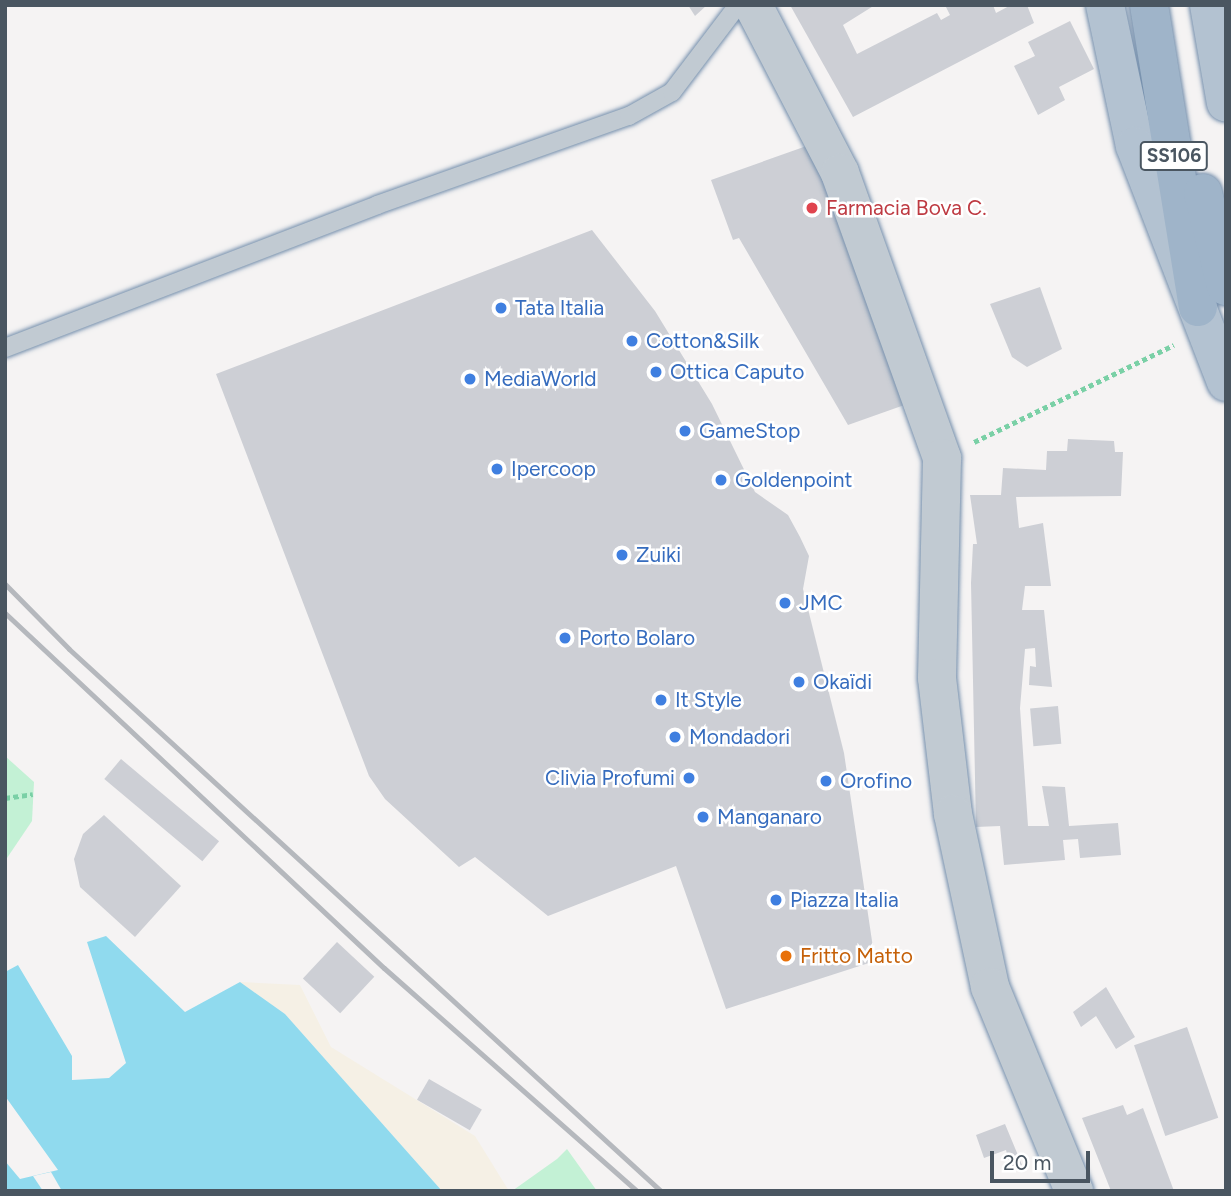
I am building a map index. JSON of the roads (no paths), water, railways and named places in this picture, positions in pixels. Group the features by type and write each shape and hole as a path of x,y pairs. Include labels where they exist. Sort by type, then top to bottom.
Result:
{"highway":[{"name":"SS106","path":"1149,5 1212,297"},
{"name":"SS106","path":"1175,5 1212,297"}],"main road":[{"path":"1105,5 1135,146 1212,297"},
{"path":"1209,5 1226,103"},
{"name":"SS106","path":"1212,297 1226,382"}],"street":[{"path":"753,5 840,173 942,458 937,678 953,814 990,987 1074,1191"}],"lane":[{"path":"5,348 364,209 629,116 672,92 738,5"}],"water":[{"path":"106,936 185,1012 240,982 285,1014 442,1191 5,1191 5,1161 20,1179 58,1170 5,1096 5,972 18,965 72,1056 72,1080 109,1078 126,1063 87,942"}],"railway":[{"path":"5,584 69,649 661,1191"},
{"path":"5,613 384,968 637,1191"}],"place":[{"name":"Farmacia Bova C.","path":"812,208"},
{"name":"Tata Italia","path":"501,308"},
{"name":"Cotton&Silk","path":"632,341"},
{"name":"Ottica Caputo","path":"656,372"},
{"name":"MediaWorld","path":"470,379"},
{"name":"GameStop","path":"685,431"},
{"name":"Ipercoop","path":"497,469"},
{"name":"Goldenpoint","path":"721,480"},
{"name":"Zuiki","path":"622,555"},
{"name":"JMC","path":"785,603"},
{"name":"Porto Bolaro","path":"565,638"},
{"name":"Okaïdi","path":"799,682"},
{"name":"It Style","path":"661,700"},
{"name":"Mondadori","path":"675,737"},
{"name":"Clivia Profumi","path":"689,778"},
{"name":"Orofino","path":"826,781"},
{"name":"Manganaro","path":"703,817"},
{"name":"Piazza Italia","path":"776,900"},
{"name":"Fritto Matto","path":"786,956"}]}
